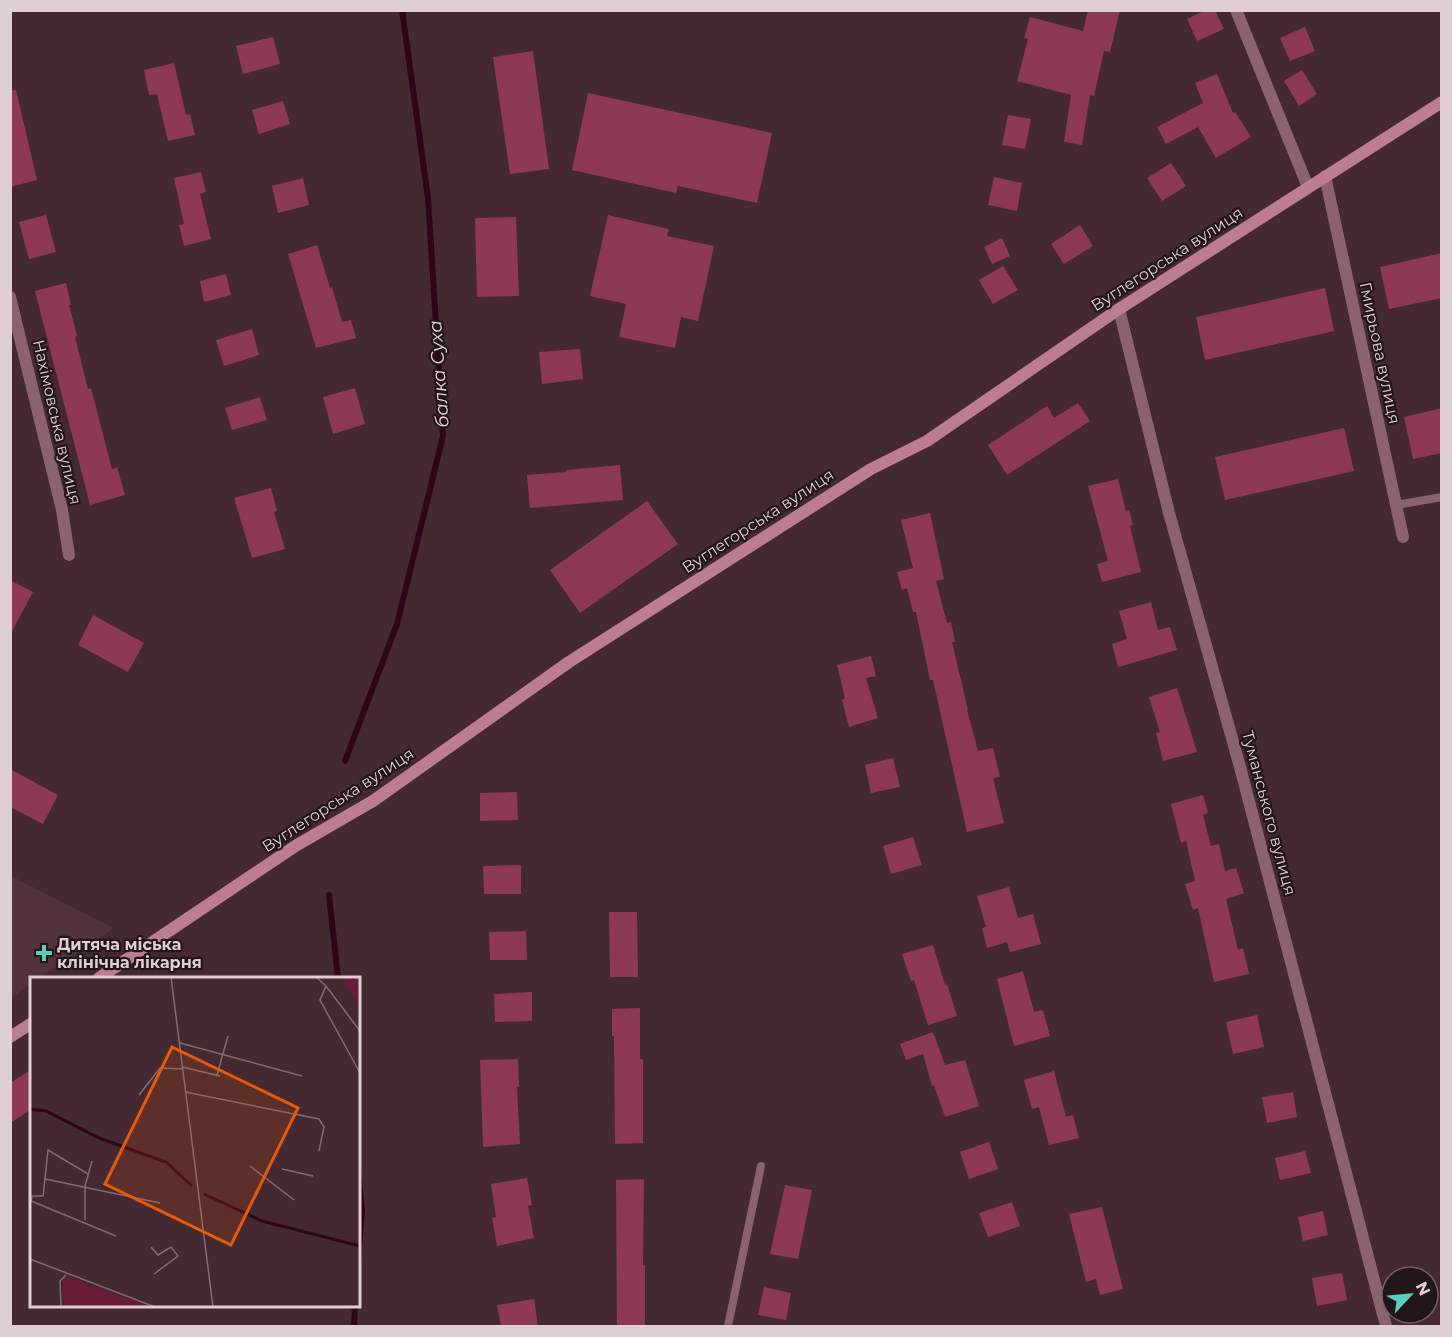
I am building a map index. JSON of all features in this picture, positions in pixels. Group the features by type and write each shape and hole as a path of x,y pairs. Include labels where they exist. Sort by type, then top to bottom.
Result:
{"main road":[{"name":"Вуглегорська вулиця","path":"100,977 297,845 373,801 569,663 871,468 927,441 1119,309 1442,102"},
{"path":"10,1037 30,1024"}],"street":[{"path":"1236,10 1308,188"},
{"name":"Гмирьова вулиця","path":"1325,177 1403,537"},
{"name":"Нахімовська вулиця","path":"10,297 62,510 69,555"},
{"name":"Туманського вулиця","path":"1119,309 1169,513 1240,767 1386,1326"}],"lane":[{"path":"1396,505 1442,497"},
{"path":"728,1326 761,1166"}],"shaded area":[{"name":"Дитяча міська клінічна лікарня","path":"11,876 114,928 40,977 30,977 30,985 11,998"}],"building":[{"path":"1088,10 1120,10 1110,52 1104,51 1094,96 1090,95 1082,145 1064,142 1071,95 1017,81 1028,39 1024,38 1030,17 1083,31"},
{"path":"1206,10 1215,10 1224,29 1197,41 1187,19"},
{"path":"1305,27 1315,51 1290,61 1280,38"},
{"path":"273,37 280,64 243,74 236,46"},
{"path":"533,51 549,169 510,174 493,57"},
{"path":"174,63 186,115 190,114 195,135 168,141 157,94 149,95 144,70"},
{"path":"1302,70 1317,94 1299,106 1284,81"},
{"path":"1217,74 1233,113 1235,112 1251,137 1216,158 1198,127 1166,144 1157,127 1203,103 1195,83"},
{"path":"16,90 37,180 10,187 10,91"},
{"path":"588,93 772,133 757,203 678,186 676,193 572,170"},
{"path":"283,101 290,124 259,134 252,110"},
{"path":"1008,115 1031,119 1025,149 1002,145"},
{"path":"1171,163 1186,186 1162,201 1147,178"},
{"path":"201,172 206,192 200,194 211,239 184,246 179,225 184,224 174,178"},
{"path":"994,177 1022,183 1017,211 988,205"},
{"path":"303,178 309,205 278,213 272,186"},
{"path":"46,215 56,252 29,259 19,222"},
{"path":"608,215 669,229 667,236 714,246 698,321 681,317 675,348 619,337 626,304 590,296"},
{"path":"516,217 519,296 477,297 475,218"},
{"path":"1080,225 1093,246 1064,264 1051,244"},
{"path":"1002,238 1010,256 992,264 984,247"},
{"path":"317,245 342,322 351,320 356,338 316,348 288,254"},
{"path":"1442,253 1442,298 1389,309 1380,267"},
{"path":"1003,266 1018,290 993,304 979,280"},
{"path":"226,274 231,295 204,302 200,281"},
{"path":"66,283 77,336 75,337 88,389 91,388 112,469 117,467 125,495 90,505 35,291"},
{"path":"1325,288 1334,331 1205,360 1196,317"},
{"path":"252,329 259,355 224,366 216,340"},
{"path":"580,349 583,379 542,384 539,352"},
{"path":"355,388 365,424 333,434 323,397"},
{"path":"260,397 267,420 232,430 225,408"},
{"path":"1078,403 1090,421 1007,475 988,445 1047,406 1054,418"},
{"path":"1442,408 1442,453 1413,459 1404,417"},
{"path":"1344,428 1354,471 1225,500 1215,457"},
{"path":"620,465 623,500 530,508 527,475"},
{"path":"1118,479 1126,511 1129,510 1133,525 1130,526 1141,572 1102,582 1097,564 1108,561 1088,486"},
{"path":"271,488 277,511 274,512 285,549 252,558 234,498"},
{"path":"647,501 678,544 580,613 550,570"},
{"path":"930,513 944,579 936,581 947,623 951,622 955,642 952,642 967,710 978,751 993,748 1000,777 993,778 1004,823 967,832 916,612 913,612 907,588 902,590 897,572 913,568 901,520"},
{"path":"10,580 33,592 10,635"},
{"path":"1151,602 1158,630 1170,627 1177,650 1118,667 1112,644 1127,639 1119,611"},
{"path":"93,615 144,643 128,672 78,645"},
{"path":"871,656 876,676 866,678 878,718 849,727 837,665"},
{"path":"1177,688 1197,752 1163,761 1156,733 1160,732 1149,697"},
{"path":"893,758 900,787 871,793 865,765"},
{"path":"10,769 58,795 43,824 10,807"},
{"path":"517,792 518,820 480,821 480,793"},
{"path":"1203,795 1208,813 1203,815 1211,846 1219,844 1225,871 1236,868 1244,893 1226,899 1238,950 1243,948 1249,974 1214,982 1198,908 1193,910 1185,884 1195,881 1186,841 1181,843 1171,804"},
{"path":"913,837 922,865 891,874 883,846"},
{"path":"521,865 521,894 484,894 483,866"},
{"path":"1009,887 1018,918 1033,914 1041,944 1010,952 1007,942 987,948 982,928 986,927 977,896"},
{"path":"609,912 637,912 638,977 610,977"},
{"path":"526,931 527,960 490,960 489,932"},
{"path":"933,945 957,1016 928,1025 914,980 911,981 902,954"},
{"path":"1023,971 1034,1012 1043,1010 1050,1036 1014,1046 997,979"},
{"path":"532,992 532,1021 495,1022 494,994"},
{"path":"640,1008 640,1059 643,1059 643,1143 615,1144 612,1009"},
{"path":"1257,1015 1264,1047 1233,1054 1226,1022"},
{"path":"933,1032 945,1065 965,1060 979,1106 945,1117 934,1085 932,1086 923,1054 906,1060 900,1044"},
{"path":"518,1059 520,1144 483,1147 480,1060"},
{"path":"30,1070 30,1110 10,1123 10,1083"},
{"path":"1054,1071 1066,1117 1073,1115 1079,1138 1049,1145 1039,1107 1032,1109 1024,1080"},
{"path":"1293,1092 1297,1117 1267,1123 1262,1097"},
{"path":"989,1142 998,1169 969,1179 960,1152"},
{"path":"1305,1151 1311,1173 1280,1180 1275,1158"},
{"path":"527,1178 532,1205 528,1206 534,1238 497,1246 492,1218 496,1217 491,1184"},
{"path":"644,1179 645,1326 617,1326 616,1180"},
{"path":"785,1185 812,1190 798,1259 770,1254"},
{"path":"1012,1202 1020,1226 988,1237 979,1213"},
{"path":"1102,1207 1123,1289 1100,1295 1096,1279 1086,1282 1069,1214"},
{"path":"1323,1211 1328,1235 1303,1241 1298,1217"},
{"path":"1342,1273 1347,1300 1317,1306 1312,1278"},
{"path":"764,1287 791,1293 786,1320 758,1315"},
{"path":"534,1299 538,1326 501,1326 497,1305"}],"waterway":[{"name":"балка Суха","path":"345,761 397,624 443,436 428,198 402,10"},
{"name":"балка Суха","path":"329,895 338,977"},
{"name":"балка Суха","path":"360,1191 362,1210 360,1236"},
{"name":"балка Суха","path":"354,1326 355,1307"}],"place":[{"name":"Дитяча міська клінічна лікарня","path":"44,953"}]}
